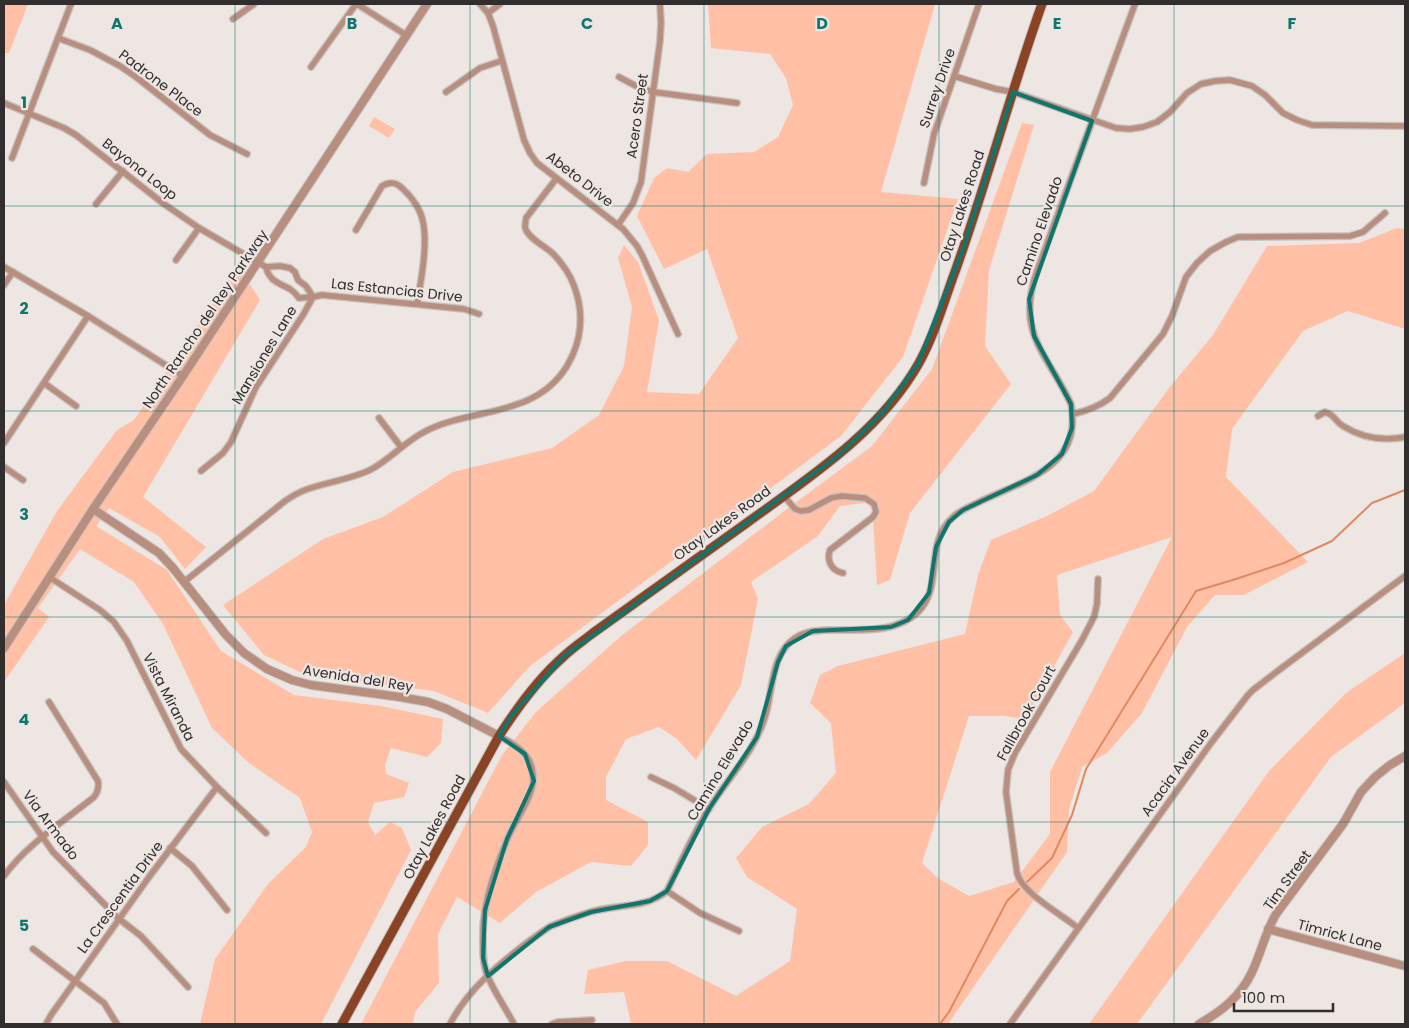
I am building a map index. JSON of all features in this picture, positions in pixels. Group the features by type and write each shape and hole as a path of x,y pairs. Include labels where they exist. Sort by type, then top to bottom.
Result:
{"main road":[{"name":"Otay Lakes Road","path":"342,1024 499,736 512,715 540,680 562,657 593,633 839,455 897,396 918,364 932,334 963,249 1042,4"}],"street":[{"path":"12,158 71,4"},
{"path":"233,19 254,4"},
{"path":"311,67 357,4 406,35"},
{"name":"North Rancho del Rey Parkway","path":"4,648 92,508 258,262 427,4"},
{"name":"Abeto Drive","path":"480,4 488,13 524,140 530,153 537,163 618,225 630,238 642,255 678,334"},
{"path":"488,13 500,4"},
{"name":"Acero Street","path":"618,225 634,203 641,182 661,32 660,4"},
{"name":"Surrey Drive","path":"924,183 934,134 979,4"},
{"name":"Camino Elevado","path":"667,891 708,809 735,773 757,737 765,717 778,662 783,650 790,642 800,635 813,631 891,627 913,616 922,606 929,593 936,547 941,534 949,522 963,510 1037,475 1053,464 1062,454 1072,428 1073,414 1068,398 1046,360 1032,330 1029,315 1029,299 1037,271 1135,4"},
{"name":"Padrone Place","path":"58,38 90,50 120,66 210,135 247,154"},
{"path":"446,92 480,68 502,61"},
{"path":"954,76 996,89 1013,92 1092,121 1123,129 1150,125 1170,112 1187,93 1201,84 1223,80 1252,86 1265,95 1283,113 1304,123 1340,126 1405,126"},
{"path":"619,77 653,92 737,104"},
{"name":"Bayona Loop","path":"4,103 64,128 76,135 164,204 199,228 258,262"},
{"path":"96,204 123,172"},
{"path":"184,582 296,494 370,470 425,431 527,401 552,385 561,375 574,351 580,326 579,302 562,263 552,252 531,236 524,225 526,218 556,179"},
{"path":"356,230 382,186 388,183 395,183 408,193 420,212 424,227 423,262 417,304"},
{"path":"1073,414 1088,411 1110,398 1163,334 1172,316 1186,277 1203,257 1218,246 1238,237 1350,236 1363,232 1385,213"},
{"path":"176,260 199,228"},
{"name":"Las Estancias Drive","path":"258,262 266,267 280,266 290,268 296,272 298,280 306,286 313,297"},
{"path":"4,267 88,316 182,376"},
{"name":"Las Estancias Drive","path":"266,267 267,274 273,281 291,290 299,298 322,295 464,309 479,314"},
{"path":"4,285 13,272"},
{"path":"291,290 298,280"},
{"name":"Mansiones Lane","path":"201,471 223,453 256,387 313,297"},
{"path":"4,443 88,316"},
{"path":"44,383 76,406"},
{"path":"1318,416 1325,412 1333,415 1341,425 1359,434 1383,439 1405,437"},
{"path":"379,418 401,447"},
{"path":"4,467 23,480"},
{"path":"784,496 795,509 801,511 809,510 831,498 842,496 865,498 874,504 876,512 873,517 830,550 828,559 832,568 843,573"},
{"name":"Avenida del Rey","path":"92,508 156,549 236,646 253,660 278,675 311,685 428,702 499,736"},
{"name":"Acacia Avenue","path":"1010,1024 1238,707 1253,690 1405,576"},
{"name":"Vista Miranda","path":"49,578 100,610 114,622 127,641 181,749 217,787 266,832"},
{"name":"Fallbrook Court","path":"1078,928 1030,892 1020,882 1017,873 1006,792 1008,770 1015,753 1094,617 1097,604 1098,579"},
{"path":"4,876 17,859 42,837 94,798 99,786 98,781 50,702"},
{"path":"499,736 511,742 525,754 532,767 534,781 530,795 507,839 492,882 483,931 483,958 488,976 514,1024"},
{"name":"Tim Street","path":"1200,1024 1221,1011 1239,992 1252,973 1268,929 1276,914 1343,824 1361,792 1374,777 1405,756"},
{"path":"650,777 674,788 708,809"},
{"name":"Via Armado","path":"4,782 52,852 119,919 141,936 188,987"},
{"name":"La Crescentia Drive","path":"46,1024 74,981 170,848 217,787"},
{"path":"170,848 192,866 227,910"},
{"path":"450,1024 460,1007 488,976 515,952 549,927 591,912 650,901 662,896 667,891 700,913 738,931"},
{"name":"Timrick Lane","path":"1268,929 1405,966"},
{"path":"33,949 104,1003 117,1024"},
{"path":"552,1024 592,1020"}],"highlighted area":[{"path":"1013,92 1092,121 1029,299 1034,336 1071,404 1072,428 1062,454 1037,475 963,510 949,522 936,547 929,593 908,620 891,627 813,631 786,646 778,662 757,737 709,809 667,891 650,901 591,912 549,927 488,976 483,958 485,910 507,839 534,781 525,754 499,736 512,715 563,657 839,455 883,412 918,364 963,249"}],"shaded area":[{"path":"4,4 28,4 9,53 4,53"},
{"path":"708,4 935,4 881,192 958,199 903,357 841,436 530,666 488,713 434,691 304,674 264,655 223,605 323,539 383,517 453,472 552,448 599,415 624,366 632,307 618,258 624,245 638,262 659,320 647,392 699,394 738,338 707,249 664,269 637,216 654,178 667,168 688,172 707,154 754,152 778,137 793,105 786,78 770,54 711,48"},
{"path":"374,117 395,129 389,138 369,126"},
{"path":"1022,123 1034,125 989,270 985,346 1011,384 910,513 890,580 877,585 872,502 840,506 818,536 751,582 758,599 741,685 696,760 677,739 659,727 626,739 606,777 606,800 648,822 648,845 631,866 591,862 536,892 500,923 457,897 438,934 439,983 415,1012 413,1024 361,1024 502,755 536,712 621,636 872,446 932,369"},
{"path":"1397,228 1405,229 1405,329 1348,311 1303,331 1232,429 1226,477 1308,562 1244,595 1215,595 1187,627 1142,713 1107,753 1082,767 1069,809 1067,852 948,1024 631,1024 624,992 584,994 588,970 626,961 667,961 736,996 790,961 797,909 747,877 736,858 762,827 809,804 836,773 831,723 810,703 820,675 838,666 965,634 978,575 991,540 1047,516 1094,491 1169,388 1213,335 1267,246 1359,243","holes":["1172,537 1050,772 1050,834 1014,882 969,896 939,879 922,863 969,716 1004,716 1025,719 1073,632 1060,615 1057,575"]},
{"path":"238,265 260,300 143,497 206,547 185,569 160,537 109,508 96,526 167,570 221,651 294,695 381,706 443,719 441,743 427,757 391,748 385,765 386,774 409,783 404,797 374,803 368,822 375,835 390,822 402,828 411,850 321,1024 200,1024 215,959 268,884 306,847 312,832 300,798 249,763 212,728 163,624 134,582 80,549 38,608 49,617 4,682 4,605 57,511 117,430 134,420"},
{"path":"1405,653 1405,703 1331,757 1137,1024 1089,1024 1269,771 1346,693"}],"waterway":[{"path":"1027,882 1052,858 1072,815 1086,769 1196,591 1284,563 1332,541 1372,503 1405,490"},
{"path":"940,1024 949,1012 1007,901 1019,889"}]}
